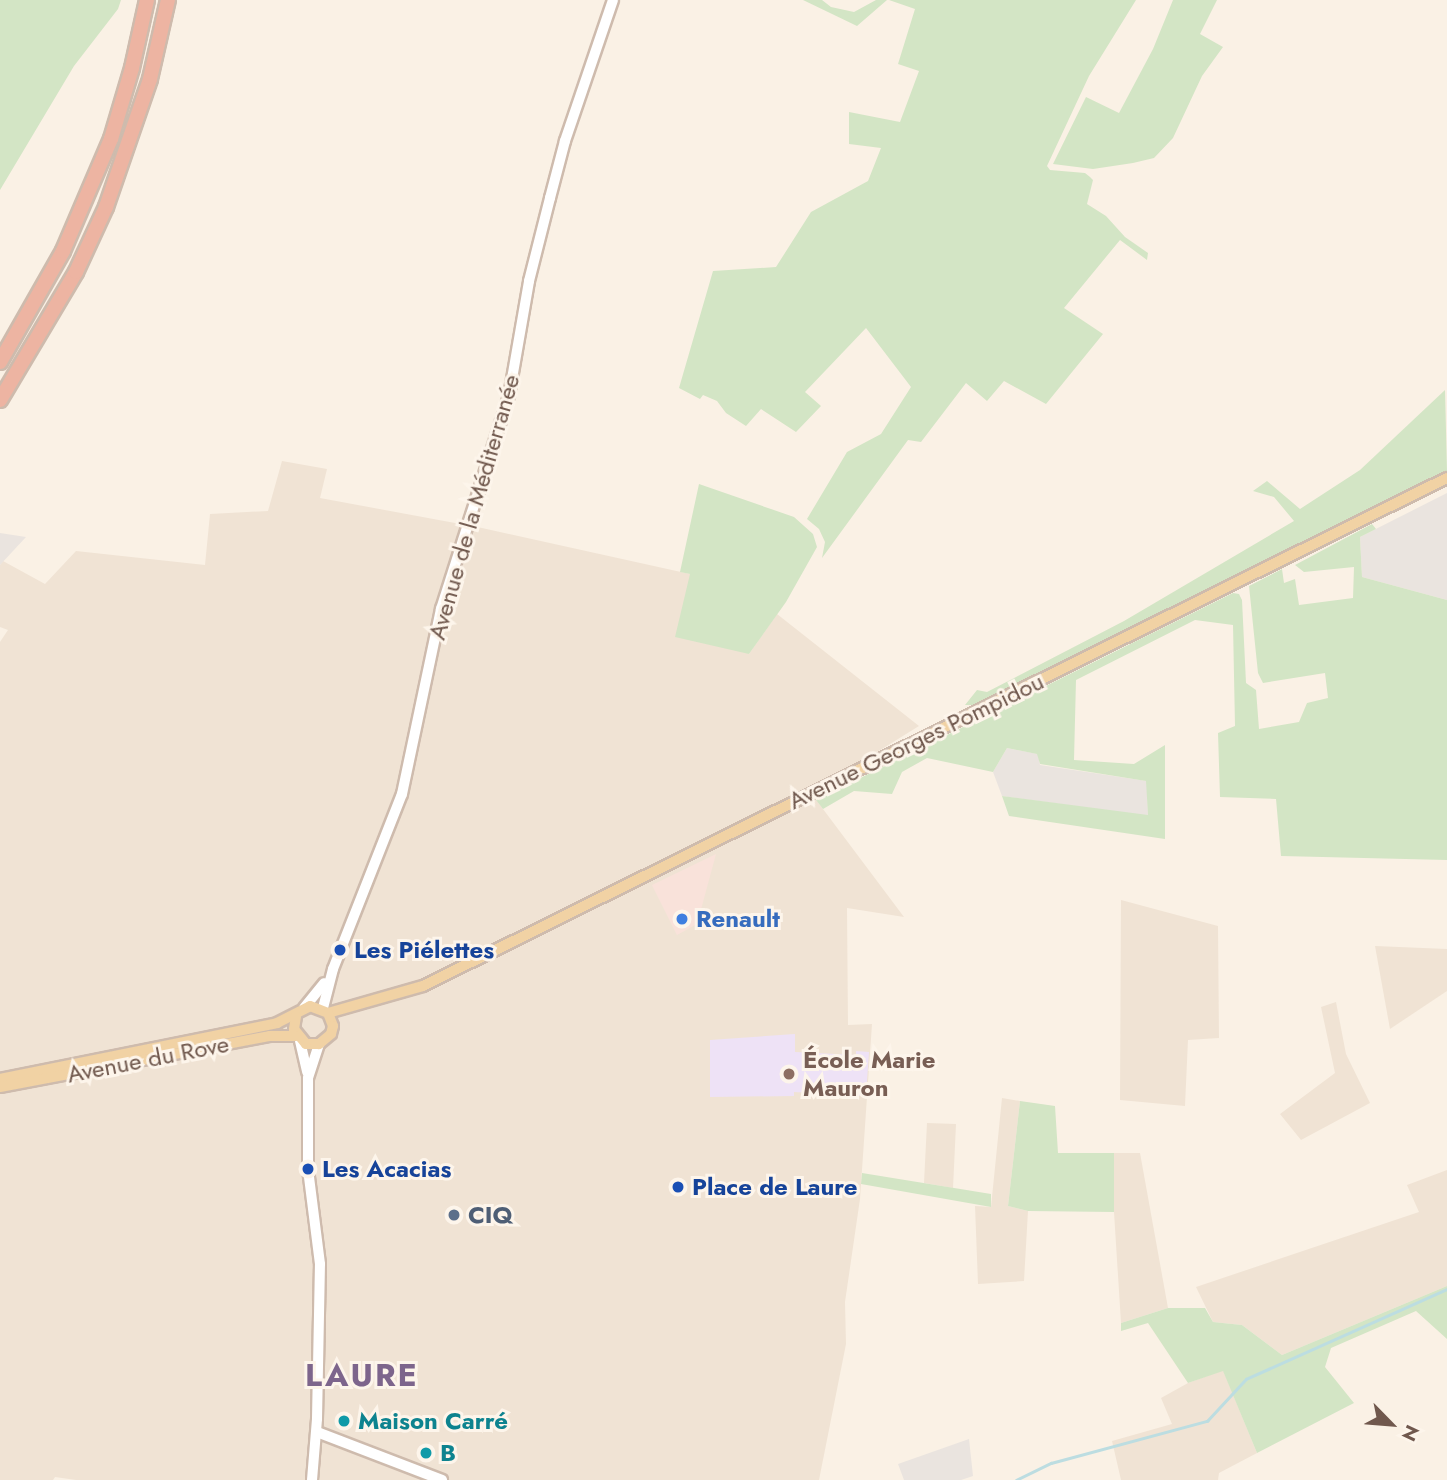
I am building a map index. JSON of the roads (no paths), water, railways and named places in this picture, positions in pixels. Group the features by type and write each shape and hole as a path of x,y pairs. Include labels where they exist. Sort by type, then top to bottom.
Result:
{"highway":[{"path":"0,362 63,251 111,139 132,68 147,0"},
{"path":"0,400 76,272 106,207 150,79 168,0"}],"main road":[{"name":"Avenue de la Méditerranée","path":"300,1012 317,995 332,969 405,783 442,609 509,396 529,281 554,180 613,0"},
{"name":"Avenue Georges Pompidou","path":"325,1011 383,999 423,986 1447,478"},
{"name":"Avenue de la Méditerranée","path":"325,1011 332,969"},
{"name":"Avenue Georges Pompidou","path":"332,1026 383,999"},
{"path":"0,1079 192,1042 300,1012 325,1011 332,1026 326,1040 319,1044 308,1078"},
{"path":"300,1012 294,1029 308,1078 309,1169 320,1264 317,1432 312,1480"},
{"name":"Avenue du Rove","path":"0,1087 270,1036 298,1038"},
{"path":"298,1038 319,1044"},
{"path":"317,1432 442,1480"}],"waterway":[{"path":"1016,1480 1051,1463 1207,1421 1246,1379 1447,1289"}],"place":[{"name":"Renault","path":"682,919"},
{"name":"Les Piélettes","path":"340,950"},
{"name":"École Marie Mauron","path":"789,1074"},
{"name":"Les Acacias","path":"308,1169"},
{"name":"Place de Laure","path":"678,1187"},
{"name":"CIQ","path":"454,1215"},
{"name":"Maison Carré","path":"344,1421"},
{"name":"B","path":"426,1453"}],"district":[{"name":"LAURE","path":"362,1375"}]}
